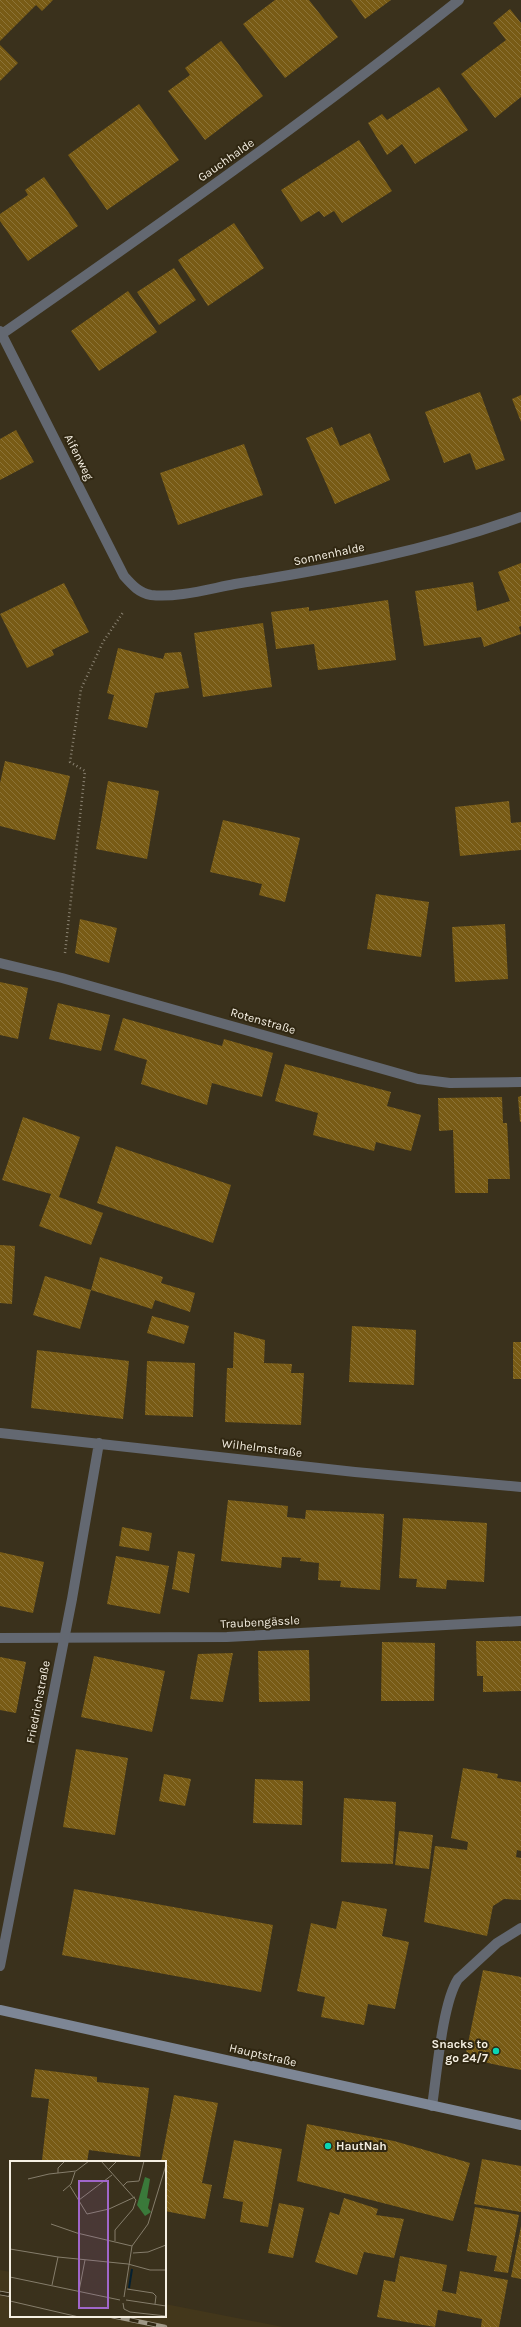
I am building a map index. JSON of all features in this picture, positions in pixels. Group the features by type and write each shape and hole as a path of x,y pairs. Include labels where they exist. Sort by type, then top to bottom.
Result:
{"main road":[{"name":"Hauptstraße","path":"0,2010 521,2125"}],"street":[{"name":"Gauchhalde","path":"1,333 236,170 334,98 459,0"},
{"name":"Aifenweg","path":"1,333 124,576 139,591"},
{"name":"Sonnenhalde","path":"139,591 150,595 164,595 281,577 390,555 474,532 521,517"},
{"name":"Rotenstraße","path":"0,963 62,978 418,1079 450,1083 521,1082"},
{"name":"Wilhelmstraße","path":"0,1433 355,1472 521,1487"},
{"name":"Friedrichstraße","path":"0,1966 65,1636 99,1443"},
{"name":"Traubengässle","path":"0,1638 65,1636 227,1637 521,1621"},
{"path":"432,2106 448,2005 454,1986 458,1979 497,1943 521,1928"}],"path":[{"path":"62,978 85,771 70,762 79,695 103,642 139,591"}],"shaded area":[{"path":"0,2270 10,2272 10,2317 166,2317 166,2304 283,2327 0,2327"}],"building":[{"path":"0,0 53,0 42,11 36,5 0,41"},
{"path":"275,0 309,0 338,37 285,78 243,24"},
{"path":"351,0 391,0 365,19"},
{"path":"510,9 521,23 521,97 495,118 461,74 506,40 493,23"},
{"path":"221,41 263,96 205,140 168,91 190,75 185,68"},
{"path":"0,45 18,63 0,81"},
{"path":"439,87 468,130 415,164 402,144 387,155 368,123 382,114 387,120"},
{"path":"139,104 179,160 107,210 68,155"},
{"path":"359,140 392,191 342,223 334,211 324,217 319,211 301,222 281,190"},
{"path":"44,177 78,226 28,261 0,221 0,214 28,195 25,190"},
{"path":"234,223 264,268 208,306 178,260"},
{"path":"174,268 196,300 159,325 137,292"},
{"path":"128,291 157,332 99,371 71,331"},
{"path":"480,392 505,460 476,470 470,453 444,463 425,412"},
{"path":"521,395 521,422 512,399"},
{"path":"332,427 340,446 370,433 390,480 335,504 306,438"},
{"path":"16,430 34,462 0,480 0,439"},
{"path":"244,444 263,495 178,525 160,473"},
{"path":"521,563 521,626 519,627 521,634 484,647 481,637 424,646 415,591 473,582 477,611 510,601 498,572"},
{"path":"64,583 89,632 52,650 54,655 27,668 0,614"},
{"path":"388,600 396,660 318,670 314,644 276,649 271,612 309,607 309,611"},
{"path":"263,623 272,687 203,697 194,633"},
{"path":"118,648 163,659 165,653 181,652 189,688 155,693 147,728 108,719 114,695 107,693"},
{"path":"5,761 70,776 55,840 0,826 0,783"},
{"path":"108,781 159,791 147,859 96,849"},
{"path":"509,801 511,823 521,822 521,850 460,856 455,807"},
{"path":"223,820 300,838 285,902 259,895 262,884 210,872"},
{"path":"376,894 429,902 421,957 367,949"},
{"path":"80,919 117,928 109,963 75,953"},
{"path":"505,924 508,979 455,982 452,927"},
{"path":"0,982 28,988 18,1039 0,1035"},
{"path":"58,1003 110,1015 101,1051 49,1039"},
{"path":"123,1018 222,1046 224,1039 273,1053 262,1097 212,1083 207,1105 141,1084 147,1060 114,1050"},
{"path":"285,1064 391,1092 387,1106 421,1115 411,1151 376,1142 374,1151 313,1135 318,1113 275,1101"},
{"path":"521,1096 521,1122 520,1122 518,1097"},
{"path":"502,1097 503,1123 507,1123 510,1179 488,1179 488,1193 455,1193 453,1130 439,1131 438,1098"},
{"path":"23,1117 80,1137 59,1197 103,1213 91,1245 39,1226 51,1194 2,1180"},
{"path":"116,1146 231,1185 213,1243 97,1203"},
{"path":"0,1245 15,1246 12,1304 0,1303"},
{"path":"100,1257 163,1277 161,1283 195,1293 190,1312 155,1300 152,1309 91,1290"},
{"path":"45,1276 91,1290 80,1329 33,1315"},
{"path":"152,1316 189,1326 184,1344 147,1333"},
{"path":"352,1326 416,1330 414,1385 349,1382"},
{"path":"234,1332 265,1340 264,1363 292,1364 291,1373 304,1373 301,1425 225,1422 227,1368 233,1368"},
{"path":"513,1342 521,1342 521,1379 513,1379"},
{"path":"37,1350 129,1361 123,1419 31,1408"},
{"path":"147,1361 195,1363 193,1417 145,1415"},
{"path":"228,1500 288,1506 287,1517 305,1519 306,1510 384,1514 380,1590 340,1587 341,1581 318,1580 319,1563 300,1561 301,1558 282,1557 281,1568 221,1561"},
{"path":"403,1518 487,1523 484,1582 447,1580 446,1589 416,1587 417,1579 399,1578"},
{"path":"122,1527 152,1533 149,1551 119,1546"},
{"path":"178,1551 195,1554 189,1593 172,1589"},
{"path":"0,1552 44,1562 33,1613 0,1606"},
{"path":"116,1556 169,1566 160,1614 107,1604"},
{"path":"476,1641 521,1641 521,1691 483,1692 483,1676 477,1676"},
{"path":"382,1642 435,1643 434,1701 381,1701"},
{"path":"309,1650 310,1701 259,1702 258,1651"},
{"path":"233,1653 223,1702 190,1699 198,1654"},
{"path":"94,1656 165,1671 152,1732 81,1717"},
{"path":"0,1657 26,1662 16,1713 0,1710"},
{"path":"76,1749 128,1758 115,1835 63,1827"},
{"path":"463,1768 498,1774 497,1778 521,1782 521,1851 517,1850 516,1857 521,1858 521,1900 504,1899 493,1906 487,1936 424,1922 435,1846 467,1850 468,1842 451,1838"},
{"path":"164,1774 191,1779 185,1806 159,1801"},
{"path":"255,1779 303,1781 302,1825 253,1823"},
{"path":"344,1798 396,1802 393,1864 341,1862"},
{"path":"399,1831 433,1835 429,1869 395,1865"},
{"path":"74,1889 273,1925 261,1992 62,1955"},
{"path":"342,1901 387,1909 382,1936 409,1942 395,2009 368,2004 364,2025 321,2017 325,1997 297,1991 311,1923 336,1929"},
{"path":"483,1970 521,1977 521,2070 465,2058"},
{"path":"35,2069 97,2077 97,2082 149,2088 140,2157 89,2150 87,2161 42,2160 49,2099 31,2097"},
{"path":"174,2095 218,2103 202,2183 212,2185 205,2219 166,2211 166,2161 161,2161"},
{"path":"307,2124 394,2141 470,2163 453,2221 297,2181"},
{"path":"234,2140 282,2149 268,2227 240,2222 243,2202 223,2198"},
{"path":"482,2159 521,2166 521,2212 474,2204"},
{"path":"344,2198 378,2209 376,2215 404,2219 394,2258 364,2252 357,2275 315,2262 330,2212 339,2215"},
{"path":"279,2203 304,2208 293,2258 268,2253"},
{"path":"475,2207 519,2215 508,2273 494,2271 497,2256 467,2251"},
{"path":"521,2226 521,2279 511,2277"},
{"path":"400,2256 447,2265 442,2291 456,2294 460,2271 508,2280 499,2327 481,2327 482,2319 438,2310 435,2327 377,2317 384,2280 395,2282"}],"railway":[{"path":"0,2293 10,2295"},
{"path":"117,2317 165,2327"}],"place":[{"name":"Snacks to go 24/7","path":"496,2051"},
{"name":"HautNah","path":"328,2146"}]}
